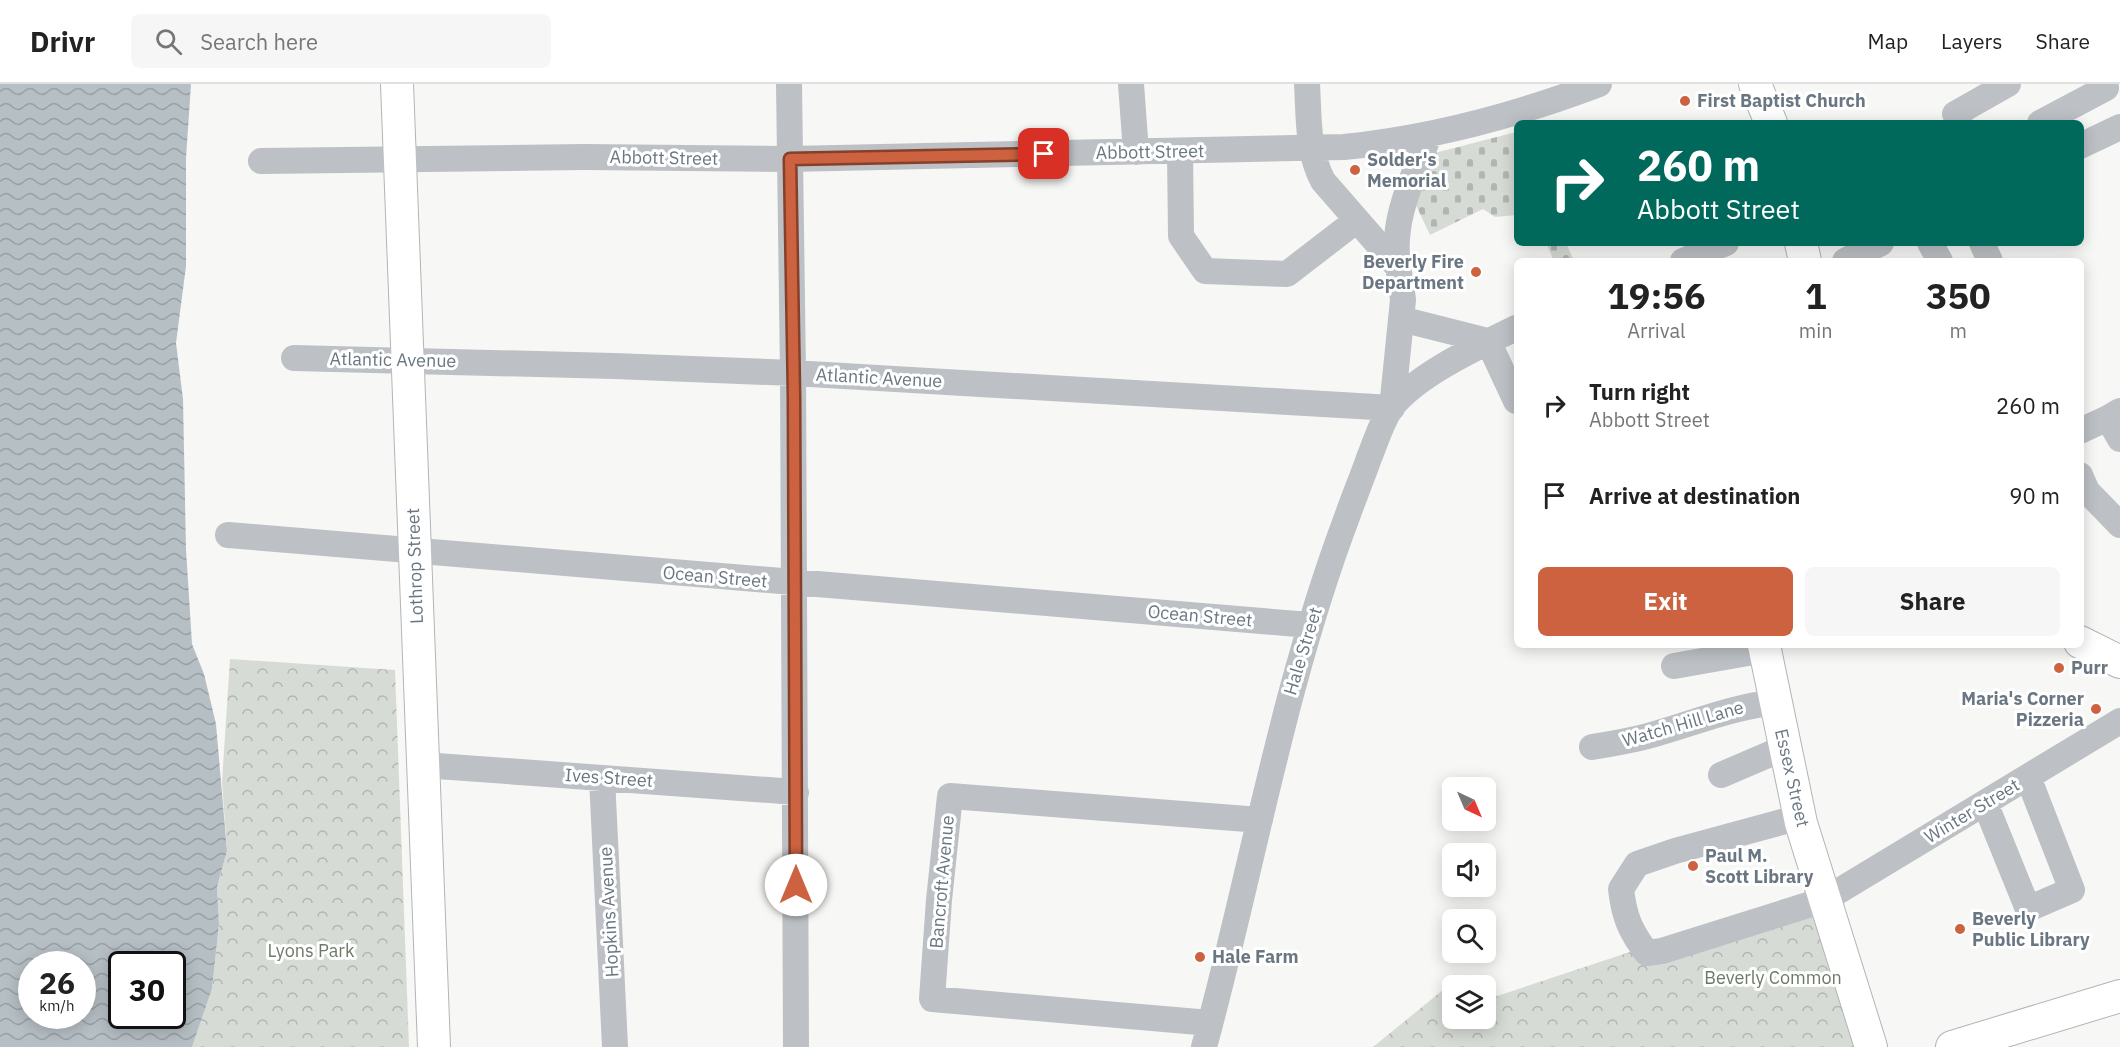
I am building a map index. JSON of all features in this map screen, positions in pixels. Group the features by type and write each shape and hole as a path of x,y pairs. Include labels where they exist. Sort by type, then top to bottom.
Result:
{"main road":[{"name":"Lothrop Street","path":"397,84 434,1047"},
{"path":"1755,84 1770,120"},
{"path":"2084,644 2120,662"},
{"name":"Essex Street","path":"1765,648 1800,816 1871,1047"},
{"path":"1952,1047 2120,996"}],"street":[{"path":"789,84 795,584 796,1047"},
{"path":"1131,84 1136,152"},
{"path":"1307,84 1311,149 1323,181 1397,266"},
{"name":"Abbott Street","path":"261,161 584,157 790,159 1311,149 1374,144 1429,135 1490,120 1599,84"},
{"path":"1958,120 1955,114 2003,85"},
{"path":"2046,120 2109,86 2120,114"},
{"path":"2084,144 2120,127"},
{"path":"1392,408 1402,291 1397,266 1397,238 1401,211 1429,135"},
{"path":"1180,151 1182,237 1205,271 1287,274 1357,220"},
{"path":"1690,258 1719,246"},
{"path":"1851,258 1875,246"},
{"path":"1401,319 1488,342 1514,397"},
{"name":"Hale Street","path":"1207,1035 1286,708 1310,625 1342,529 1379,430 1392,408 1428,376 1514,329"},
{"name":"Atlantic Avenue","path":"294,358 793,373 1392,408"},
{"path":"2084,429 2116,423"},
{"path":"2084,484 2087,491 2120,525"},
{"name":"Ocean Street","path":"228,535 795,584 1310,625"},
{"path":"1674,666 1760,648"},
{"name":"Watch Hill Lane","path":"1592,747 1647,737 1716,714 1746,706 1775,702"},
{"name":"Winter Street","path":"1800,816 1637,864 1621,889 1627,922 1633,935 1647,953 1662,951 1824,900 2120,721"},
{"path":"1720,775 1770,754 1785,752"},
{"name":"Ives Street","path":"423,765 796,792"},
{"path":"1985,803 2028,909 2072,890 2028,777"},
{"name":"Hopkins Avenue","path":"602,778 615,1047"},
{"name":"Bancroft Avenue","path":"1207,1035 932,999 950,796 1260,820"}],"green space":[{"path":"1514,133 1514,215 1495,217 1483,209 1430,235 1413,199 1427,155"},
{"path":"1547,246 1567,246 1573,258 1553,258"},
{"name":"Lyons Park","path":"230,659 395,670 409,1047 192,1047 212,989 219,924 217,887 227,851 222,782"},
{"name":"Beverly Common","path":"1821,889 1863,1047 1373,1047 1442,991 1442,1029 1496,1029 1496,996"}],"water":[{"path":"0,84 191,84 186,158 186,266 176,343 183,399 186,550 192,644 204,674 216,724 227,851 217,887 219,924 212,989 192,1047 0,1047"}],"place":[{"name":"First Baptist Church","path":"1685,101"},
{"name":"Solder's Memorial","path":"1355,170"},
{"name":"Beverly Fire Department","path":"1476,272"},
{"name":"Purr","path":"2059,668"},
{"name":"Maria's Corner Pizzeria","path":"2096,709"},
{"name":"Paul M. Scott Library","path":"1693,866"},
{"name":"Beverly Public Library","path":"1960,929"},
{"name":"Hale Farm","path":"1200,957"}],"route":[{"path":"796,885 794,397 790,159 1044,154"}]}
